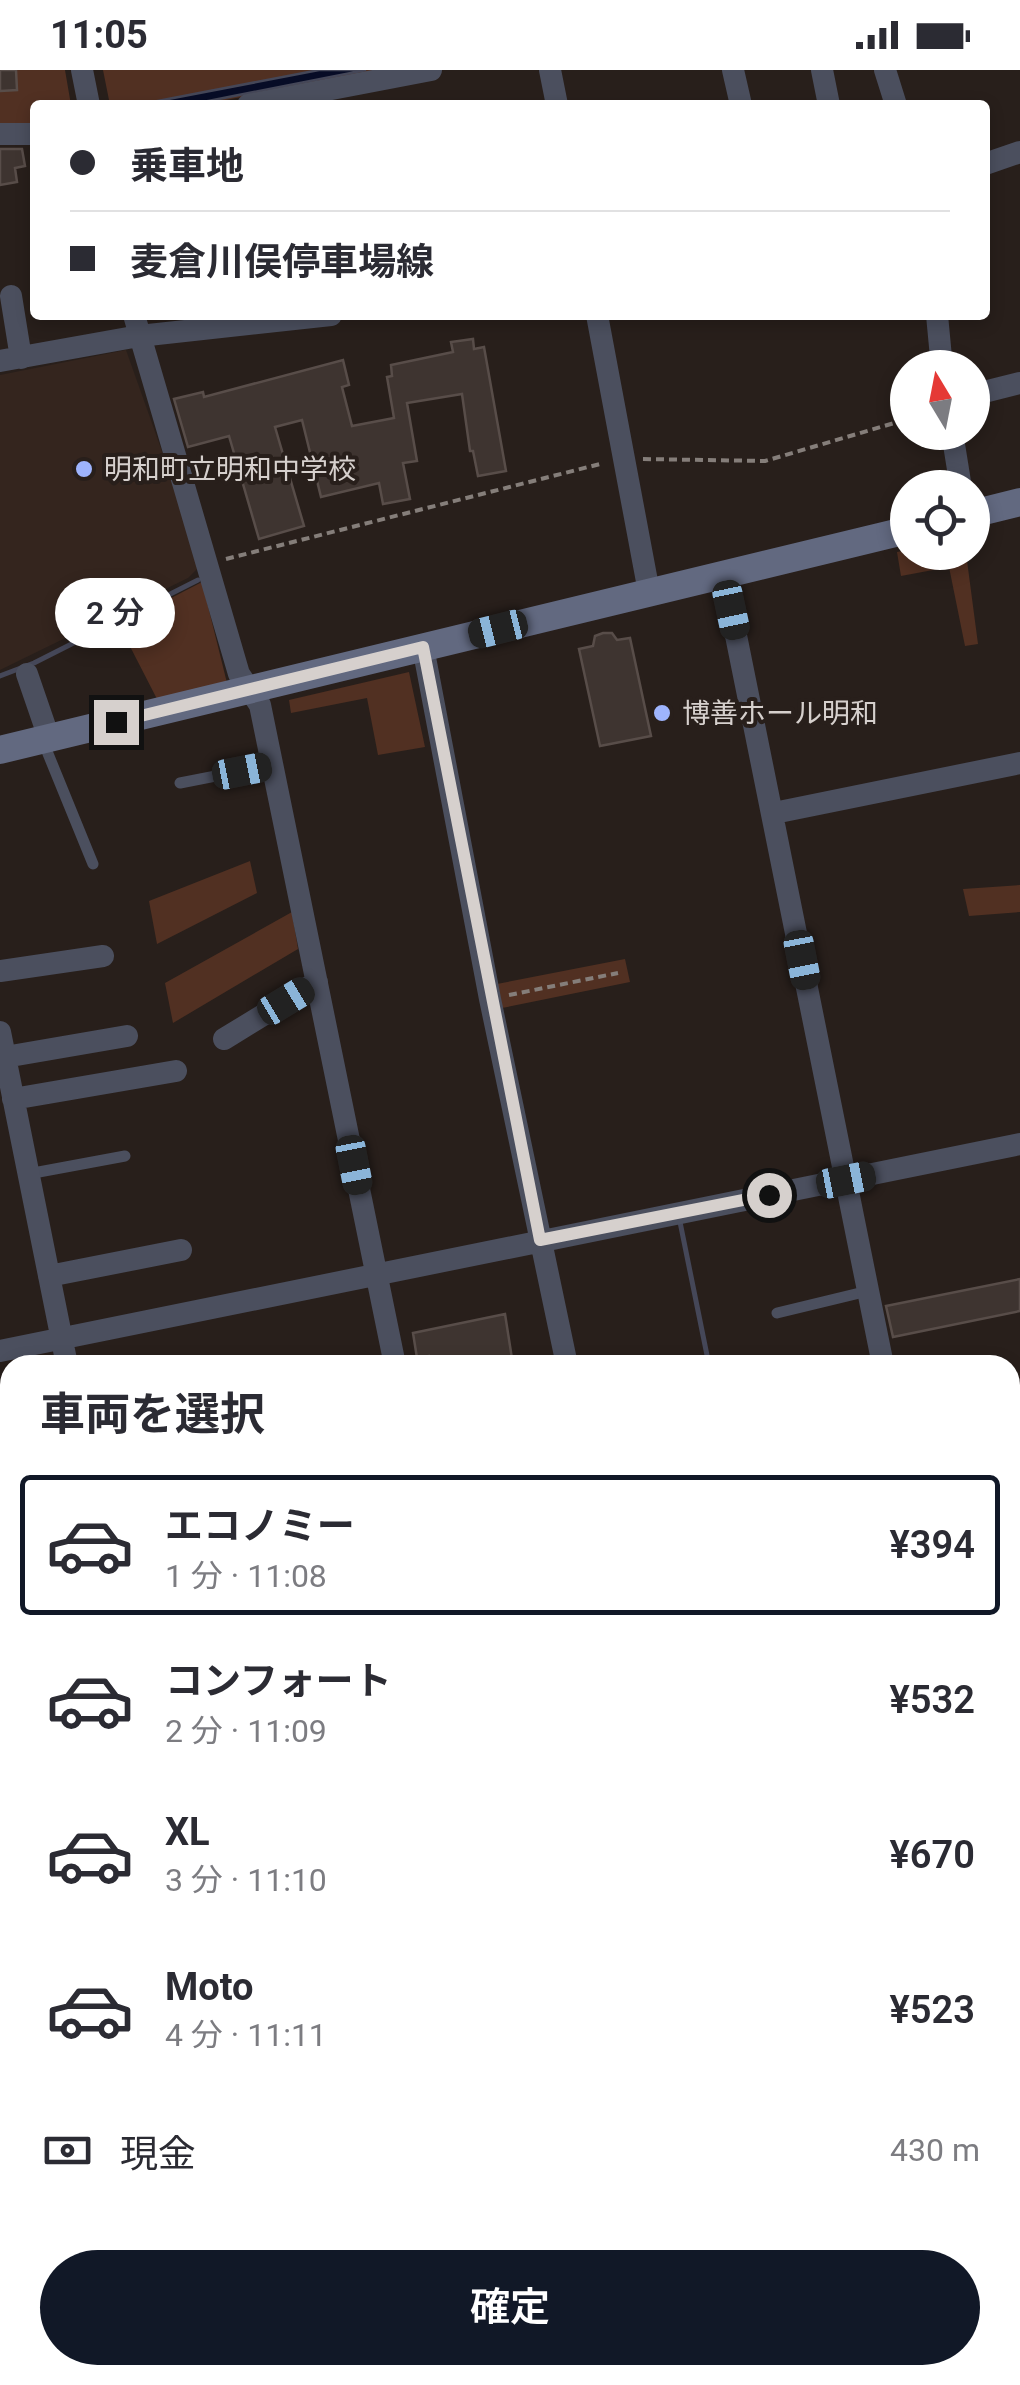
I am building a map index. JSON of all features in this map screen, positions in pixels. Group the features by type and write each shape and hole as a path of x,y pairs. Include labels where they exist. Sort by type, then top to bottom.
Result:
{"main road":[{"path":"990,510 1020,502"},
{"path":"0,750 890,534"}],"street":[{"path":"82,70 88,100"},
{"path":"274,100 431,70"},
{"path":"550,70 556,100"},
{"path":"733,70 740,100"},
{"path":"822,70 828,100"},
{"path":"885,70 894,100"},
{"path":"0,134 30,134"},
{"path":"990,162 1020,152"},
{"path":"10,296 10,359 136,326 243,320"},
{"path":"598,320 649,592"},
{"path":"937,320 940,350"},
{"path":"136,326 239,674 260,705 393,1355"},
{"path":"990,390 1020,383"},
{"path":"724,576 881,1355"},
{"path":"423,647 490,999 565,1355"},
{"path":"27,674 46,739"},
{"path":"774,813 1020,763"},
{"path":"0,970 103,956"},
{"path":"224,1039 317,982"},
{"path":"65,1355 2,1044 128,1036"},
{"path":"14,1099 176,1071"},
{"path":"0,1351 1020,1144"},
{"path":"49,1276 181,1250"}],"lane":[{"path":"46,739 93,864"},
{"path":"180,783 272,765"},
{"path":"28,1174 125,1156"},
{"path":"777,1313 868,1291"}],"path":[{"path":"206,564 623,460 765,461 890,423"},
{"path":"490,999 618,973"}],"shaded area":[{"path":"0,70 65,70 70,100 30,100 30,124 0,124"},
{"path":"103,70 385,70 226,100 109,100"},
{"name":"明和町立明和中学校","path":"126,350 202,564 188,578 0,670 0,375"},
{"path":"900,570 933,570 901,576"},
{"path":"950,570 968,570 978,644 965,646"},
{"path":"202,582 227,683 157,699 119,625"},
{"path":"409,672 425,747 378,755 367,698 291,713 289,700"},
{"path":"250,861 257,893 157,944 149,901"},
{"path":"1020,885 1020,912 969,916 963,889"},
{"path":"292,912 298,949 173,1023 165,983"},
{"path":"625,959 630,982 502,1008 497,984"}],"water":[{"path":"319,70 366,70 213,100 163,100"}],"building":[{"path":"0,70 16,70 17,90 0,91"},
{"path":"0,149 22,149 25,166 15,168 17,182 0,185"},
{"path":"473,339 474,349 484,347 506,471 478,476 470,451 462,394 407,403 417,461 403,463 410,499 383,504 379,483 321,497 302,420 275,427 304,526 259,539 229,436 188,447 174,399 203,392 204,397 343,360 349,385 342,387 352,426 394,418 387,377 392,376 391,365 453,352 451,342"},
{"path":"612,633 617,640 630,638 651,736 600,746 579,649 593,646 595,636"},
{"path":"1020,1279 1020,1311 893,1337 886,1306"},
{"path":"505,1314 511,1355 417,1355 413,1333"}],"waterway":[{"path":"0,676 34,663 198,580"},
{"path":"680,1222 707,1355"}],"place":[{"name":"明和町立明和中学校","path":"84,469"},
{"name":"博善ホール明和","path":"662,713"}],"route":[{"path":"116,722 423,647 540,1240 769,1195"}]}
